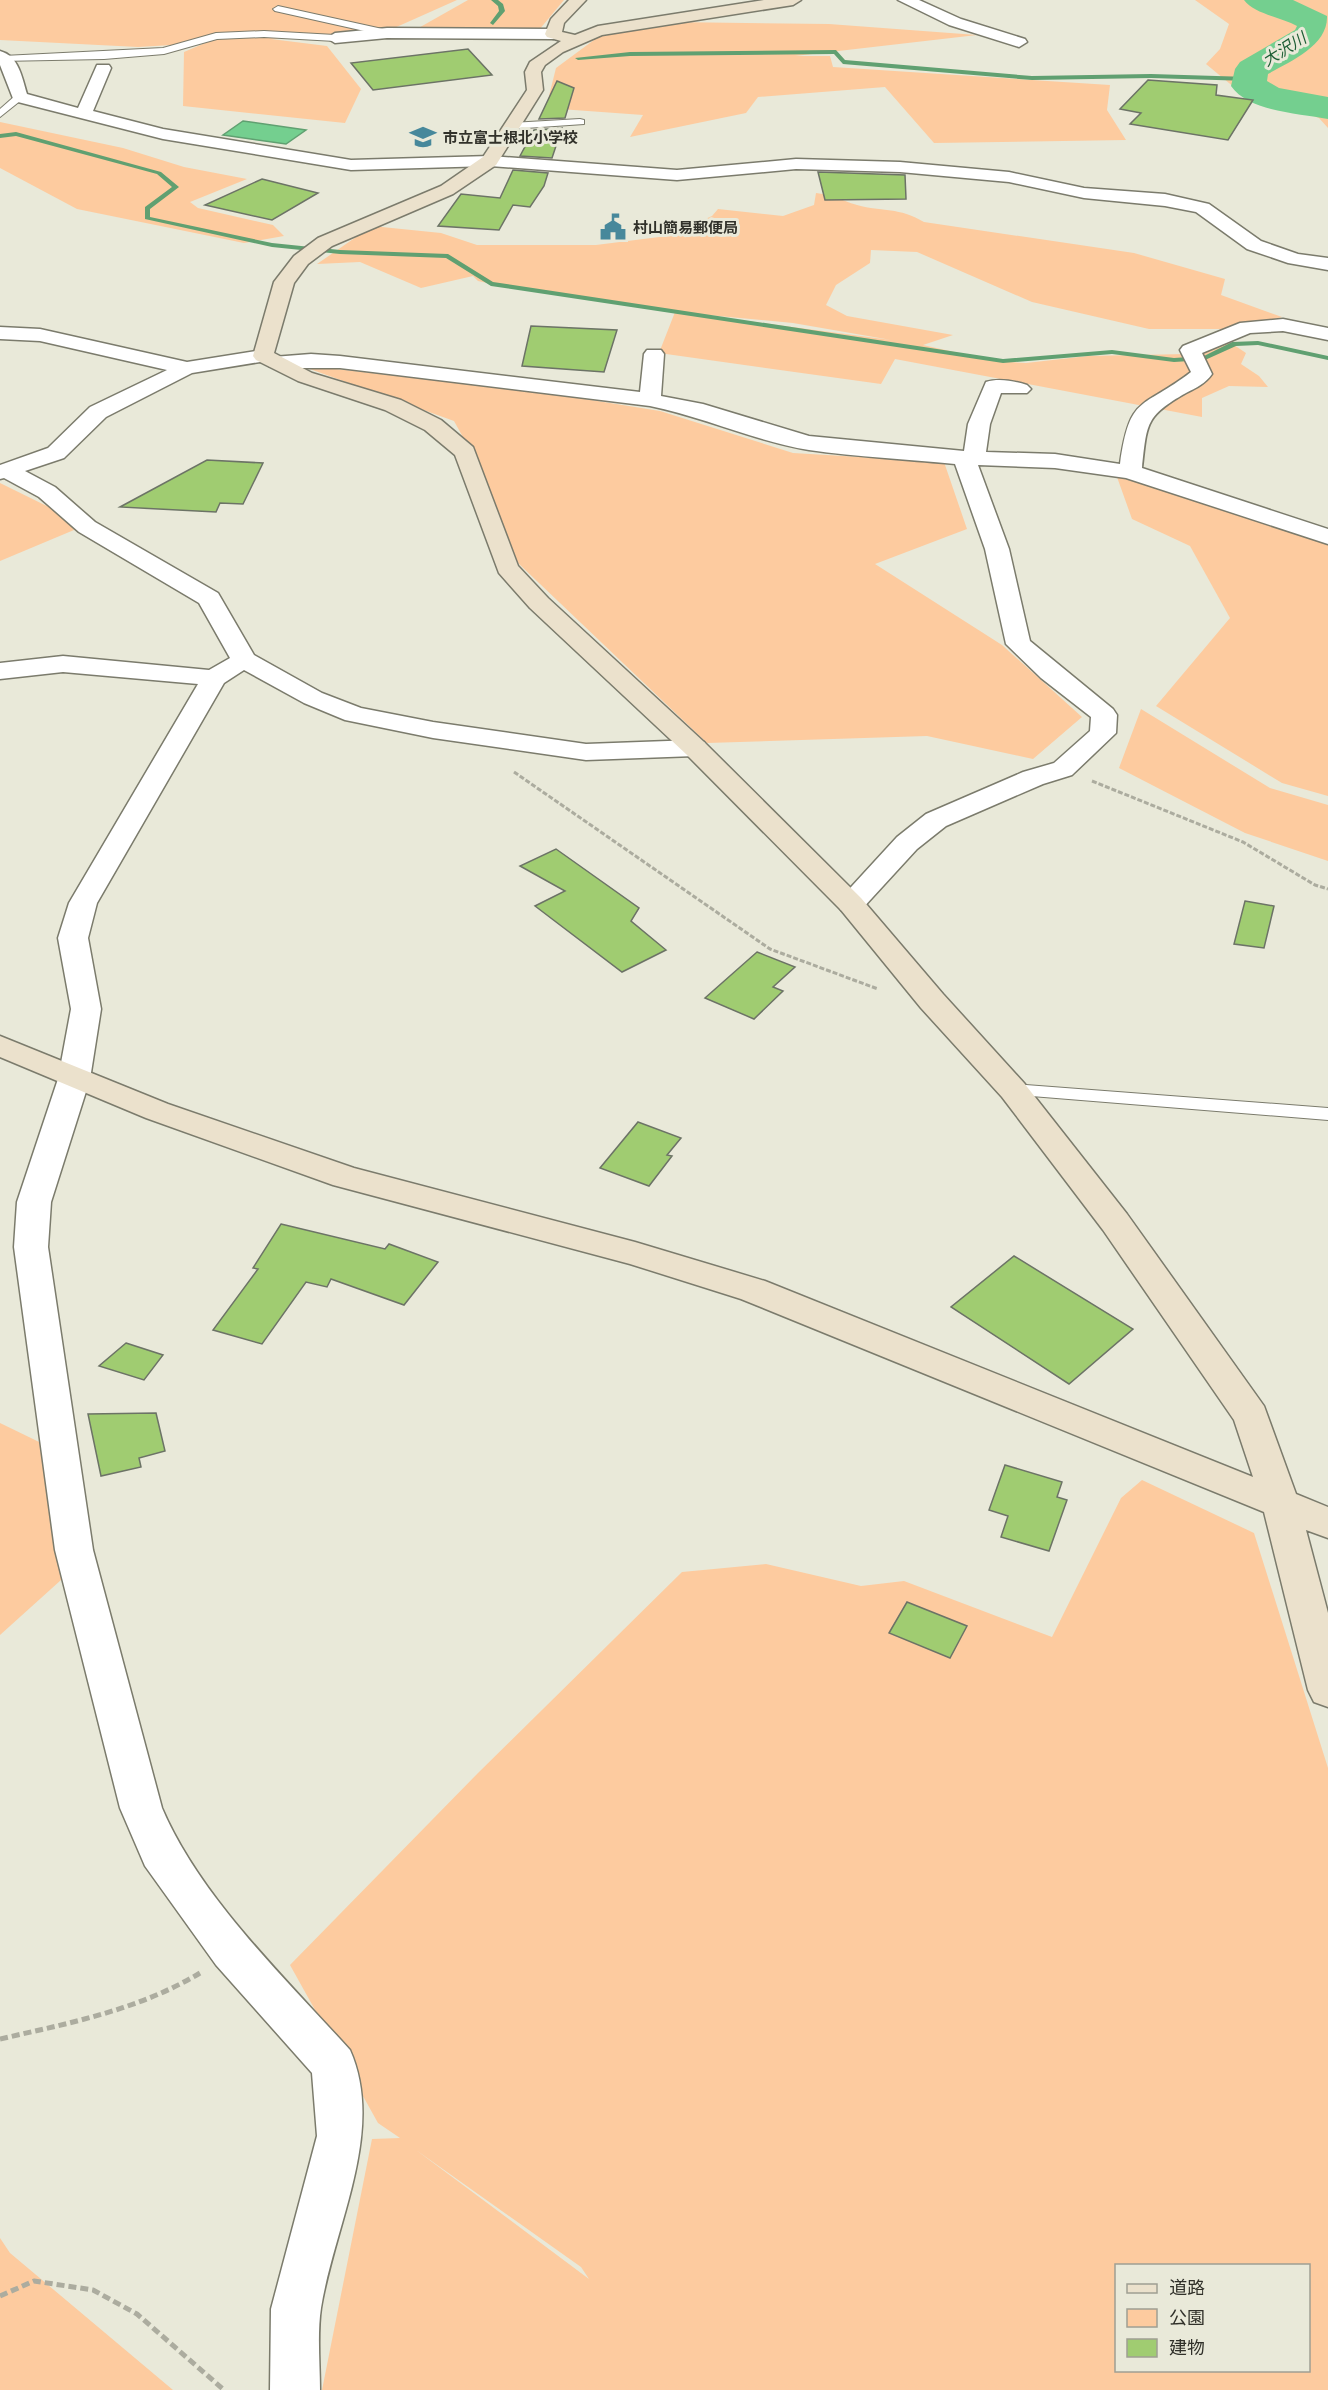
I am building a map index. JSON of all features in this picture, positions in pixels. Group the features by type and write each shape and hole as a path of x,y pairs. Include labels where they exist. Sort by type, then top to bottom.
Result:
{"street":[{"path":"553,34 556,22 578,0"},
{"path":"270,359 284,282 301,260 325,242 447,190 490,161 535,90 533,72 538,62 574,40 598,31 793,0"},
{"path":"906,0 955,22 1019,42"},
{"path":"335,38 387,33 553,34 574,40"},
{"path":"2,58 9,64 20,97 163,134 351,165 490,161 677,175 796,164 900,167 1010,177 1084,193 1165,200 1202,208 1254,245 1295,259 1328,264"},
{"path":"83,115 103,68"},
{"path":"1130,472 1140,418 1160,399 1190,385 1202,374 1190,350 1247,327 1282,325 1328,334"},
{"path":"0,333 40,335 187,368 270,359 340,362 650,400 695,409 781,437 809,443 969,458 1055,461 1130,472 1328,537"},
{"path":"650,400 654,354"},
{"path":"270,359 305,377 393,405 433,425 465,452 507,568 539,603 694,748 851,904 932,1001 1014,1090 1114,1222 1251,1416 1280,1502 1328,1690"},
{"path":"4,471 57,453 98,412 187,368"},
{"path":"851,904 907,843 936,820 1033,778 1063,769 1102,733 1104,715 1018,644 997,549 969,458 993,386 1020,389"},
{"path":"4,471 47,492 87,527 209,598 244,660 313,698 354,714 433,730 586,752 694,748"},
{"path":"244,660 214,678 82,903 73,938 86,1010 74,1079 34,1202 31,1247 74,1550 141,1808 160,1853 232,1951 334,2065 340,2136 296,2308 294,2390"},
{"path":"0,671 63,664 214,678"},
{"path":"0,1046 74,1079 251,1146 345,1177 635,1254 753,1290 840,1323 1328,1523"}],"lane":[{"path":"278,9 387,33"},
{"path":"2,58 104,56 164,51 216,36 264,34 335,38"},
{"path":"0,114 20,97"},
{"path":"511,126 580,122"},
{"path":"1014,1090 1169,1100 1328,1114"}],"path":[{"path":"1063,769 1244,842 1315,885 1328,888"},
{"path":"512,771 770,949 896,996 932,1001"},
{"path":"0,2039 131,2008 175,1989 232,1951"},
{"path":"0,2296 34,2281 93,2290 138,2314 224,2390"}],"green space":[{"path":"0,0 457,0 392,29 271,39 327,46 361,89 345,123 183,106 184,52 205,43 138,47 0,40"},
{"path":"468,0 564,0 539,30 415,30"},
{"path":"1195,0 1328,0 1328,128 1319,118 1235,88 1206,64 1220,49 1229,24"},
{"path":"672,22 829,24 977,35 795,56 830,56 833,67 1110,85 1107,110 1126,140 934,143 885,87 758,97 746,113 630,137 643,115 546,108 556,68 598,37"},
{"path":"0,122 123,148 184,167 247,179 190,202 198,208 273,225 284,236 244,243 77,209 0,168"},
{"path":"816,193 823,194 857,205 907,214 924,222 1134,253 1225,279 1221,295 1282,317 1242,329 1149,329 1032,302 917,252 871,250 870,263 836,285 826,305 847,316 953,335 923,345 994,361 1026,363 1088,356 1187,354 1207,341 1231,343 1246,353 1241,364 1259,376 1268,387 1229,386 1202,398 1202,417 895,359 881,384 659,353 675,312 496,285 478,281 473,276 421,288 360,262 317,264 372,226 441,233 477,245 596,245 667,236 712,216 718,209 783,216 814,205","holes":["686,313 793,323 891,340"]},
{"path":"318,367 541,392 660,411 793,453 944,462 967,529 875,564 1002,645 1082,717 1033,759 927,736 707,743 518,563 484,475 454,421 310,369"},
{"path":"1117,477 1200,498 1328,543 1328,796 1282,783 1156,706 1230,618 1190,546 1132,519"},
{"path":"0,483 63,514 74,530 0,561"},
{"path":"1141,709 1270,788 1328,805 1328,861 1245,833 1119,768"},
{"path":"0,1423 68,1456 61,1580 0,1635"},
{"path":"1142,1480 1254,1533 1328,1768 1328,2390 322,2390 372,2139 400,2138 378,2123 290,1965 478,1773 682,1572 766,1564 861,1586 904,1581 1052,1637 1121,1498","holes":["416,2150 581,2267 589,2279"]},
{"path":"0,2238 10,2253 173,2390 0,2390"}],"shaded area":[{"path":"243,121 306,130 286,144 223,135"}],"building":[{"path":"468,49 492,75 373,90 351,63"},
{"path":"1148,80 1217,85 1216,95 1253,100 1228,140 1130,124 1141,113 1120,109"},
{"path":"557,81 574,88 565,118 539,119"},
{"path":"562,128 552,158 520,156 534,130"},
{"path":"513,170 548,173 544,186 530,207 513,205 499,230 438,226 461,194 500,198"},
{"path":"818,172 905,175 906,199 825,200"},
{"path":"262,179 318,193 272,220 205,205"},
{"path":"531,326 617,330 604,372 522,366"},
{"path":"207,460 263,463 243,504 220,503 216,512 120,507"},
{"path":"556,849 639,908 631,921 666,950 622,972 535,906 565,891 520,866"},
{"path":"1245,901 1274,906 1264,948 1234,944"},
{"path":"757,952 795,967 773,987 783,991 754,1019 705,998"},
{"path":"638,1122 681,1138 667,1155 672,1156 649,1186 600,1168"},
{"path":"281,1224 385,1249 389,1244 438,1262 404,1305 331,1279 327,1287 306,1282 262,1344 213,1330 258,1269 253,1268"},
{"path":"1014,1256 1133,1329 1069,1384 951,1307"},
{"path":"126,1343 163,1355 144,1380 99,1366"},
{"path":"156,1413 165,1451 139,1458 141,1467 101,1476 88,1414"},
{"path":"1005,1465 1062,1482 1057,1497 1067,1500 1049,1551 1001,1537 1008,1516 989,1510"},
{"path":"907,1602 967,1626 950,1658 889,1633"}],"waterway":[{"path":"493,23 502,11 501,5 494,0"},
{"name":"大沢川","path":"1260,0 1294,11 1315,23 1309,36 1252,69 1249,86 1269,96 1328,108"},
{"path":"578,58 630,54 836,52 843,62 1032,78 1151,76 1249,79"},
{"path":"0,136 16,134 159,173 176,187 147,208 147,218 272,245 340,252 448,256 491,284 1003,361 1112,352 1174,360 1205,358 1235,344 1258,343 1328,358"}],"place":[{"name":"市立富士根北小学校","path":"423,137"},
{"name":"村山簡易郵便局","path":"613,227"}]}
